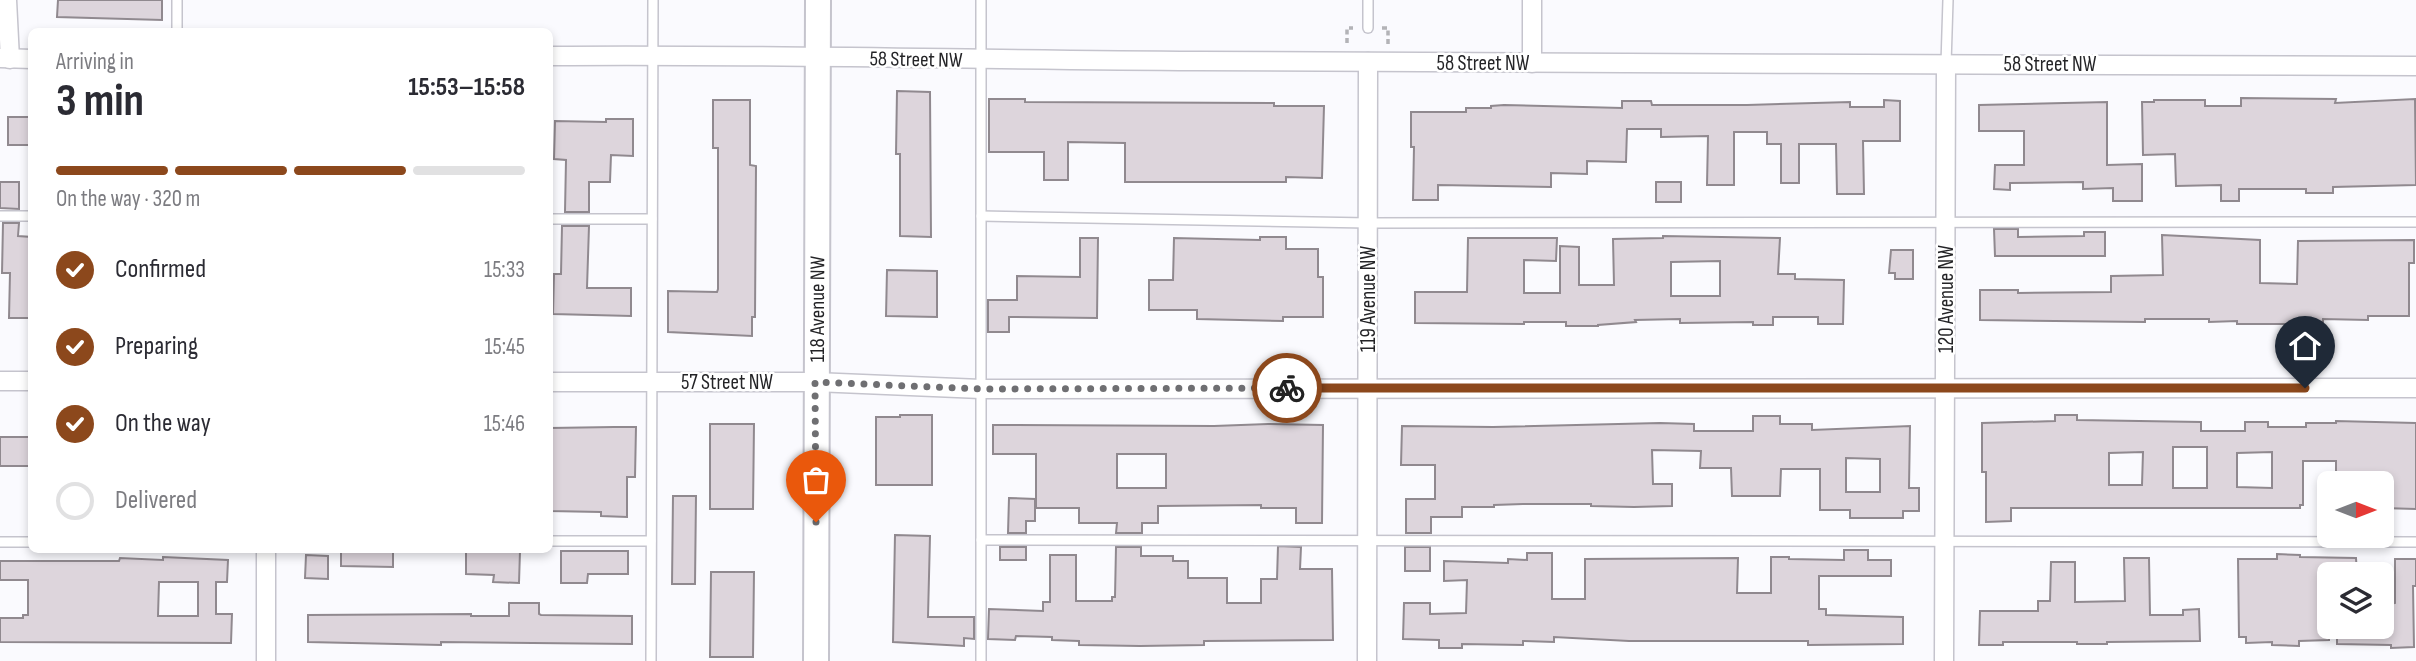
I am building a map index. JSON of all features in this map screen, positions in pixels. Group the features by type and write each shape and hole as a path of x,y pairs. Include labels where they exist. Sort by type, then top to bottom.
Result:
{"main road":[{"name":"118 Avenue NW","path":"816,661 818,0"}],"street":[{"path":"8,0 5,59 28,59"},
{"path":"1532,0 1532,63"},
{"name":"58 Street NW","path":"553,56 2416,66"},
{"name":"119 Avenue NW","path":"1367,661 1368,62"},
{"name":"120 Avenue NW","path":"1944,661 1946,64"},
{"path":"0,381 28,381"},
{"name":"57 Street NW","path":"553,382 815,382 981,389 2416,388"},
{"path":"265,661 266,553"}],"lane":[{"path":"177,0 177,28"},
{"path":"651,661 653,0"},
{"path":"981,0 981,661"},
{"path":"1368,0 1368,28"},
{"path":"1946,64 1948,0"},
{"path":"0,216 28,216"},
{"path":"981,216 1368,223 2416,222"},
{"path":"553,219 652,219"},
{"path":"981,540 2416,542"},
{"path":"0,542 28,541"},
{"path":"553,541 651,541"}],"building":[{"path":"58,0 162,0 162,20 57,17"},
{"path":"897,91 930,92 931,237 900,236 900,154 896,154"},
{"path":"2241,98 2336,99 2335,103 2415,99 2416,185 2333,187 2333,193 2306,193 2306,189 2239,189 2239,201 2221,201 2221,185 2176,186 2175,154 2143,155 2142,102 2205,100 2205,106 2241,106"},
{"path":"989,99 1025,99 1025,102 1274,103 1274,106 1324,106 1322,178 1286,177 1286,182 1125,182 1125,143 1068,142 1068,180 1044,180 1044,152 989,152"},
{"path":"713,100 750,100 750,165 756,166 755,317 752,317 752,336 668,332 668,291 717,292 718,289 718,148 713,148"},
{"path":"1884,100 1900,101 1900,141 1863,141 1864,194 1837,194 1836,144 1799,144 1799,183 1781,183 1781,144 1767,144 1767,132 1734,132 1734,185 1707,185 1708,136 1661,137 1661,129 1627,129 1626,162 1587,161 1587,174 1551,173 1551,187 1438,185 1438,200 1413,200 1414,147 1411,147 1411,112 1466,112 1466,108 1504,105 1622,108 1622,101 1651,101 1652,105 1850,102 1850,107 1884,107"},
{"path":"2107,102 2107,165 2142,164 2142,201 2113,201 2113,188 2083,189 2083,182 2010,183 2010,190 1994,189 1995,165 2024,165 2024,131 1979,131 1979,105"},
{"path":"8,117 28,117 28,145 8,145"},
{"path":"606,119 633,119 633,156 611,155 610,182 589,182 589,212 565,212 566,160 554,159 555,121 606,122"},
{"path":"0,182 19,182 19,209 0,208"},
{"path":"1656,182 1681,182 1681,202 1656,202"},
{"path":"3,223 19,223 18,236 28,237 28,318 9,318 10,273 2,273"},
{"path":"562,226 589,226 587,288 631,288 631,316 553,314 554,274 561,274"},
{"path":"1994,229 2018,229 2018,237 2084,236 2084,232 2105,232 2105,256 1995,256"},
{"path":"2162,235 2260,240 2260,283 2297,284 2298,241 2414,240 2414,263 2409,263 2409,316 2368,316 2368,320 2323,319 2323,326 2286,327 2286,324 2209,322 2209,319 2145,319 2145,322 1980,320 1980,290 2018,290 2018,293 2111,292 2111,276 2163,275"},
{"path":"1260,237 1286,237 1286,249 1318,249 1318,277 1323,277 1323,317 1283,317 1283,321 1197,319 1197,310 1149,310 1149,280 1173,280 1174,238 1260,240"},
{"path":"1080,238 1098,238 1097,318 1009,317 1009,332 988,332 988,300 1017,300 1017,276 1080,277"},
{"path":"1468,238 1557,238 1556,261 1524,260 1524,293 1560,293 1560,246 1579,247 1579,285 1614,285 1613,239 1780,238 1778,274 1795,274 1795,279 1844,280 1843,324 1818,324 1818,317 1773,317 1773,325 1753,325 1753,322 1680,323 1680,319 1635,320 1636,322 1598,326 1566,326 1566,322 1415,323 1415,292 1467,292","holes":["1720,261 1720,296 1671,296 1671,262"]},
{"path":"1891,250 1913,250 1913,279 1895,279 1895,273 1889,273"},
{"path":"887,270 937,271 937,317 886,316"},
{"path":"932,415 932,485 876,485 876,417"},
{"path":"2055,415 2077,415 2077,420 2201,422 2201,431 2245,431 2245,422 2268,422 2268,427 2306,427 2306,423 2336,421 2416,423 2416,509 2394,508 2394,471 2336,471 2336,461 2303,461 2303,505 2300,505 2300,508 2011,508 2011,521 1986,522 1982,423 2055,421","holes":["2173,447 2207,447 2207,488 2173,488","2143,452 2142,485 2109,485 2109,453","2272,452 2272,488 2237,487 2237,453"]},
{"path":"1753,416 1780,416 1780,424 1812,424 1812,430 1910,426 1909,488 1919,488 1919,511 1903,511 1903,518 1850,518 1850,510 1820,510 1820,469 1781,469 1780,496 1732,496 1731,468 1700,468 1701,451 1652,450 1653,484 1672,484 1672,506 1523,504 1462,507 1462,517 1431,517 1431,533 1406,533 1406,499 1435,499 1435,465 1401,465 1402,426 1660,423 1694,424 1694,431 1753,431","holes":["1846,458 1880,459 1880,492 1846,492"]},
{"path":"710,424 754,424 753,509 710,509"},
{"path":"993,425 1323,425 1322,523 1296,523 1296,508 1261,508 1261,505 1158,506 1158,523 1142,523 1142,533 1116,533 1117,523 1079,523 1079,508 1036,508 1036,454 993,454","holes":["1117,454 1166,454 1166,488 1117,488"]},
{"path":"636,427 635,477 627,477 627,517 601,516 601,512 553,511 553,428"},
{"path":"0,437 28,437 28,466 0,466"},
{"path":"673,496 696,496 695,584 672,584"},
{"path":"1009,498 1035,499 1035,521 1026,521 1026,533 1008,533"},
{"path":"895,535 930,536 928,617 974,617 974,639 964,638 964,646 893,642"},
{"path":"1278,546 1301,547 1300,569 1332,569 1333,640 1204,641 1204,645 1140,646 1079,645 1079,641 1052,640 1052,637 1016,636 1015,640 988,639 989,609 1043,611 1043,602 1050,602 1050,555 1076,555 1076,601 1112,601 1112,597 1115,597 1116,547 1141,547 1141,556 1173,556 1173,561 1188,561 1188,578 1227,578 1227,603 1261,603 1261,579 1277,579"},
{"path":"1000,547 1026,547 1026,560 1000,560"},
{"path":"1405,547 1430,547 1430,571 1405,571"},
{"path":"1844,550 1868,550 1868,560 1891,560 1891,576 1819,576 1819,609 1826,609 1826,615 1903,617 1903,644 1808,645 1808,641 1629,641 1554,637 1554,642 1523,641 1523,645 1462,644 1462,648 1439,648 1439,640 1403,639 1404,603 1430,603 1430,614 1466,613 1467,580 1444,581 1444,561 1508,563 1508,559 1527,560 1527,553 1552,553 1552,599 1585,599 1585,559 1738,558 1737,593 1771,593 1771,557 1844,560"},
{"path":"561,551 628,551 628,574 588,574 587,583 561,583"},
{"path":"341,553 393,553 393,567 341,566"},
{"path":"466,553 520,553 519,583 493,582 494,575 466,574"},
{"path":"2277,554 2356,558 2356,562 2317,562 2317,639 2329,640 2299,641 2299,646 2272,645 2272,642 2246,643 2246,637 2239,637 2238,559 2277,559"},
{"path":"306,555 328,556 328,579 305,578"},
{"path":"163,557 228,560 227,582 216,582 216,614 232,614 231,643 0,642 0,618 23,618 23,615 28,615 28,580 0,580 0,561 119,561 120,558 163,560","holes":["159,582 198,582 198,616 158,616"]},
{"path":"2124,558 2149,558 2150,615 2183,615 2183,610 2199,609 2200,641 2107,644 2003,642 2003,645 1979,645 1980,611 2038,611 2038,601 2050,601 2051,562 2075,562 2075,602 2125,601"},
{"path":"2395,559 2416,559 2416,586 2413,586 2414,647 2337,644 2337,639 2394,639"},
{"path":"711,572 754,572 753,657 710,657"},
{"path":"509,603 539,603 541,615 632,616 632,644 441,642 441,645 308,642 308,615 509,616"}],"way so far":[{"path":"816,522 815,382 981,389 1287,388"}],"route":[{"path":"1287,388 2305,388"}]}
